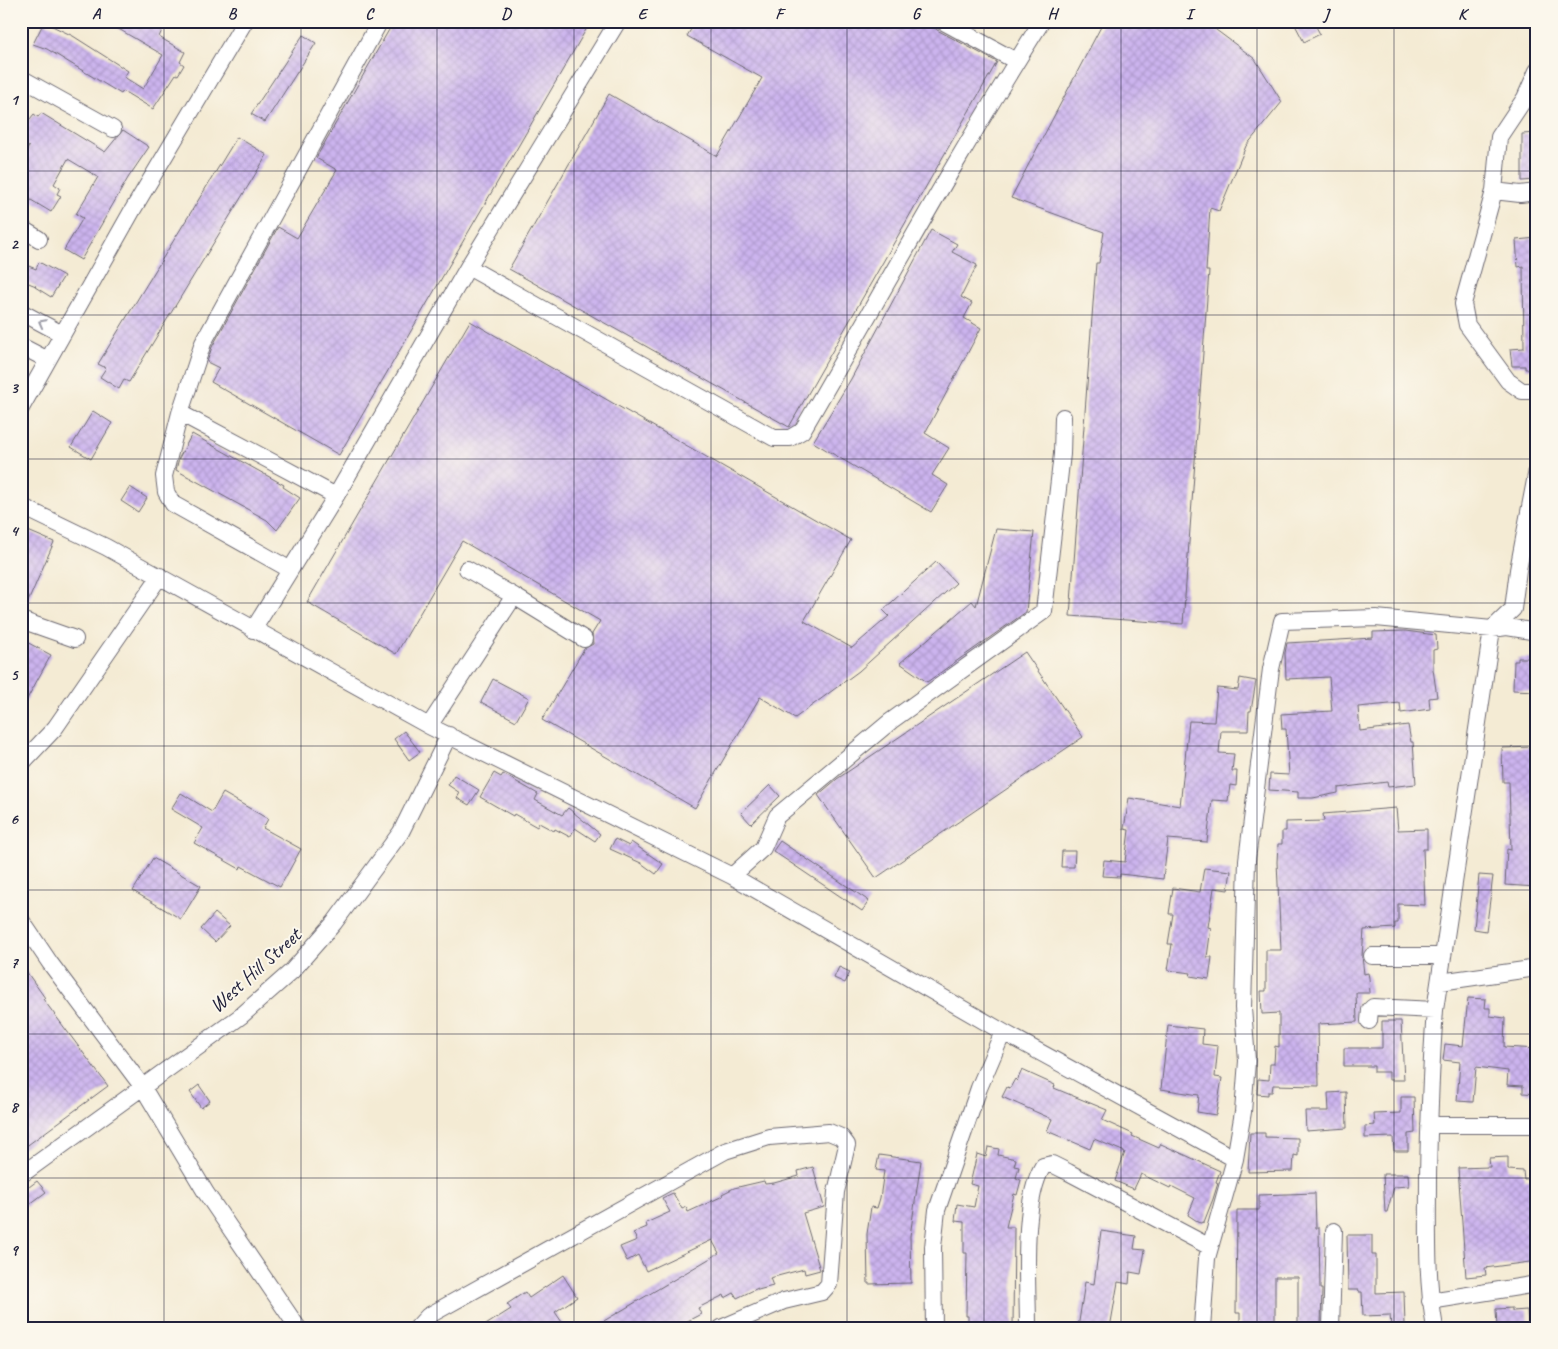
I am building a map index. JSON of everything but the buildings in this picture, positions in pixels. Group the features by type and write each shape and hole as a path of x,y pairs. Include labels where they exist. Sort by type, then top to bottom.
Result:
{"street":[{"path":"21,408 62,334 245,21"},
{"path":"289,569 173,504 166,492 164,476 180,413 203,343 380,21"},
{"path":"253,630 289,569 336,496 468,267 618,21"},
{"path":"942,21 1016,61"},
{"path":"468,267 774,438 790,438 802,431 974,136 1002,83 1042,21"},
{"path":"1537,71 1525,98 1499,137 1494,191 1463,304 1467,325 1508,381 1522,391 1537,391"},
{"path":"21,78 112,129"},
{"path":"1494,191 1520,194 1537,192"},
{"path":"21,228 39,238"},
{"path":"21,312 62,334"},
{"path":"21,346 48,360"},
{"path":"180,413 336,496"},
{"path":"732,876 763,848 777,816 891,722 1044,611 1062,454 1064,417"},
{"path":"1436,1328 1430,1301 1427,1249 1429,1125 1435,1010 1492,628 1513,608 1518,570 1537,470"},
{"path":"21,506 106,547 160,576 253,630 429,726 732,876 1003,1032 1235,1159"},
{"path":"467,569 584,640"},
{"path":"21,764 36,751 55,728 160,576"},
{"path":"429,726 514,596"},
{"path":"1202,1328 1210,1247 1235,1159 1243,1112 1247,1061 1242,1008 1246,860 1271,669 1282,621 1376,618 1492,628 1507,627 1537,632"},
{"path":"21,620 75,638"},
{"name":"West Hill Street","path":"21,1175 241,1016 292,971 334,923 401,832 449,735"},
{"path":"21,920 50,963 142,1086 206,1193 298,1328"},
{"path":"1372,956 1443,956"},
{"path":"1440,982 1537,968"},
{"path":"1369,1021 1370,1010 1374,1007 1435,1010"},
{"path":"934,1328 933,1247 937,1210 979,1088 1003,1032"},
{"path":"1429,1125 1537,1125"},
{"path":"417,1328 428,1316 725,1150 769,1137 829,1132 841,1138 847,1145 836,1192 829,1284 822,1292 784,1302 721,1328"},
{"path":"1028,1328 1030,1215 1037,1177 1043,1166 1052,1164 1210,1247"},
{"path":"1331,1328 1334,1231"},
{"path":"1430,1301 1537,1284"}]}
